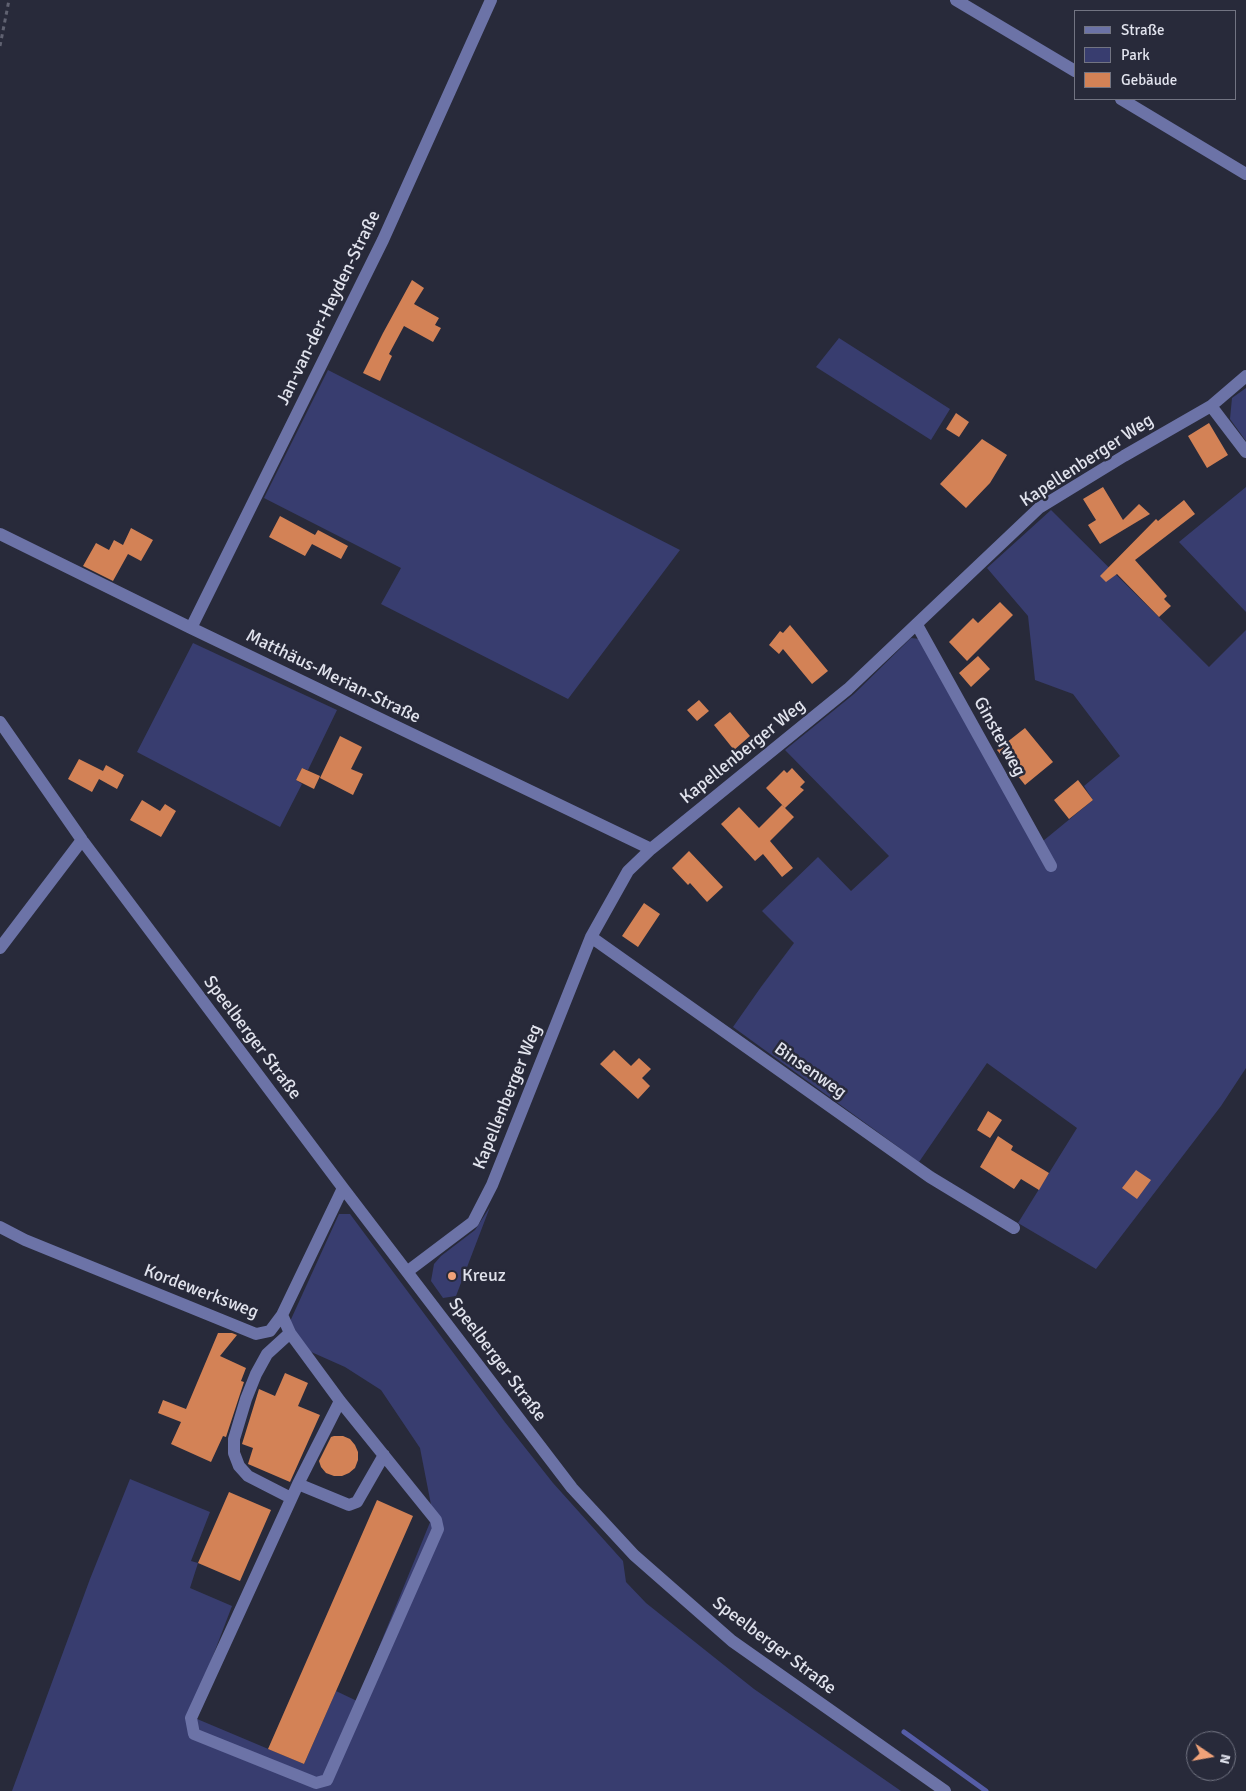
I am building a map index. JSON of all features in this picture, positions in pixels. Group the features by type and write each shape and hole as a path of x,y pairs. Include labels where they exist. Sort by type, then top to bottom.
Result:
{"street":[{"name":"Jan-van-der-Heyden-Straße","path":"192,628 383,240 491,0"},
{"path":"956,0 1074,70"},
{"path":"1123,100 1246,174"},
{"name":"Kapellenberger Weg","path":"408,1271 473,1222 492,1185 591,936 628,871 652,848 848,689 1039,508 1211,406 1246,376"},
{"path":"1211,406 1246,452"},
{"name":"Matthäus-Merian-Straße","path":"0,534 652,848"},
{"name":"Ginsterweg","path":"917,624 1051,866"},
{"name":"Speelberger Straße","path":"0,722 82,840 343,1188 572,1488 634,1555 732,1641 945,1791"},
{"path":"0,948 82,840"},
{"name":"Binsenweg","path":"591,936 930,1177 1014,1228"},
{"name":"Kordewerksweg","path":"0,1227 25,1240 256,1334 270,1331 282,1315 343,1188"},
{"path":"282,1315 290,1332 340,1401 436,1520 438,1529 327,1780 316,1783 194,1734 191,1718 291,1498 340,1401"},
{"path":"290,1332 268,1354 256,1374 246,1399 234,1440 234,1453 240,1466 248,1476 291,1498"},
{"path":"298,1484 349,1505 357,1502 384,1455"}],"path":[{"path":"0,46 9,0"}],"green space":[{"path":"839,338 950,409 931,440 816,367"},
{"path":"328,370 680,550 568,699 381,604 401,568 264,498"},
{"path":"1246,388 1246,441 1230,419 1232,398"},
{"path":"1246,487 1246,612 1179,542"},
{"path":"1051,510 1209,667 1246,630 1246,1068 1221,1106 1096,1269 1018,1223 1077,1128 987,1063 919,1162 733,1027 794,943 762,911 818,857 851,891 889,856 785,750 854,694 911,638 920,639 1043,841 1093,800 1084,786 1120,756 1073,694 1035,680 1028,616 987,568"},
{"path":"193,643 337,710 308,770 302,768 296,780 302,784 280,827 137,752"},
{"path":"490,1207 456,1296 443,1298 431,1281 434,1264 441,1256 475,1230"},
{"path":"339,1214 350,1214 504,1421 553,1483 623,1561 626,1582 646,1603 754,1689 901,1791 12,1791 90,1579 130,1479 210,1512 191,1561 198,1563 190,1588 232,1606 190,1716 304,1764 336,1691 357,1701 433,1515 420,1448 381,1390 345,1367 282,1339"}],"building":[{"path":"412,280 424,288 414,304 439,318 435,325 441,328 433,342 404,326 389,354 392,356 380,381 363,373"},
{"path":"956,413 969,422 959,437 946,429"},
{"path":"1209,423 1228,455 1207,468 1188,436"},
{"path":"982,439 1007,455 990,483 966,508 940,484"},
{"path":"1103,487 1123,520 1139,504 1150,514 1100,544 1088,525 1096,520 1083,499"},
{"path":"1184,500 1195,514 1135,560 1167,596 1164,599 1171,606 1159,617 1117,574 1106,582 1100,576 1156,519 1158,521"},
{"path":"280,516 315,535 318,530 348,546 341,559 312,544 305,556 269,537"},
{"path":"131,528 153,540 141,561 128,554 113,581 83,566 96,543 109,550 114,540 123,545"},
{"path":"1000,602 1013,615 967,661 949,642 973,618 978,623"},
{"path":"790,625 828,671 812,684 783,649 779,654 769,645 780,631 783,633"},
{"path":"978,656 990,669 971,687 959,673"},
{"path":"699,700 709,711 697,721 687,710"},
{"path":"730,712 750,736 734,750 714,725"},
{"path":"1025,728 1053,762 1025,785 997,750"},
{"path":"340,736 362,747 351,769 363,774 353,795 320,778"},
{"path":"79,759 103,771 106,765 124,775 117,789 99,779 92,792 68,779"},
{"path":"302,768 320,776 314,789 296,780"},
{"path":"792,768 805,782 800,787 804,790 785,808 766,788 784,770 787,773"},
{"path":"1078,780 1093,800 1069,819 1054,800"},
{"path":"142,800 160,811 165,804 176,811 161,837 130,820"},
{"path":"782,805 794,817 770,841 793,868 782,877 763,854 755,861 721,824 739,807 759,828"},
{"path":"689,851 723,887 707,902 690,883 688,885 672,868"},
{"path":"644,903 660,914 638,947 622,936"},
{"path":"614,1050 631,1066 639,1058 651,1069 642,1078 650,1086 638,1099 600,1064"},
{"path":"988,1111 1002,1120 990,1138 977,1130"},
{"path":"998,1136 1013,1146 1011,1150 1049,1173 1039,1190 1021,1179 1014,1189 980,1167"},
{"path":"1136,1170 1151,1180 1137,1199 1122,1188"},
{"path":"218,1333 237,1335 220,1356 246,1368 241,1381 244,1382 226,1437 223,1436 211,1462 171,1444 181,1422 158,1413 163,1400 186,1409"},
{"path":"285,1373 308,1383 298,1406 320,1415 290,1482 248,1464 253,1448 242,1444 259,1389 275,1396"},
{"path":"343,1436 350,1439 358,1452 355,1468 342,1476 326,1473 319,1461 331,1437"},
{"path":"229,1492 271,1510 240,1581 198,1563"},
{"path":"377,1500 413,1516 304,1764 268,1749"}],"waterway":[{"path":"904,1732 986,1791"}],"place":[{"name":"Kreuz","path":"452,1276"}]}
